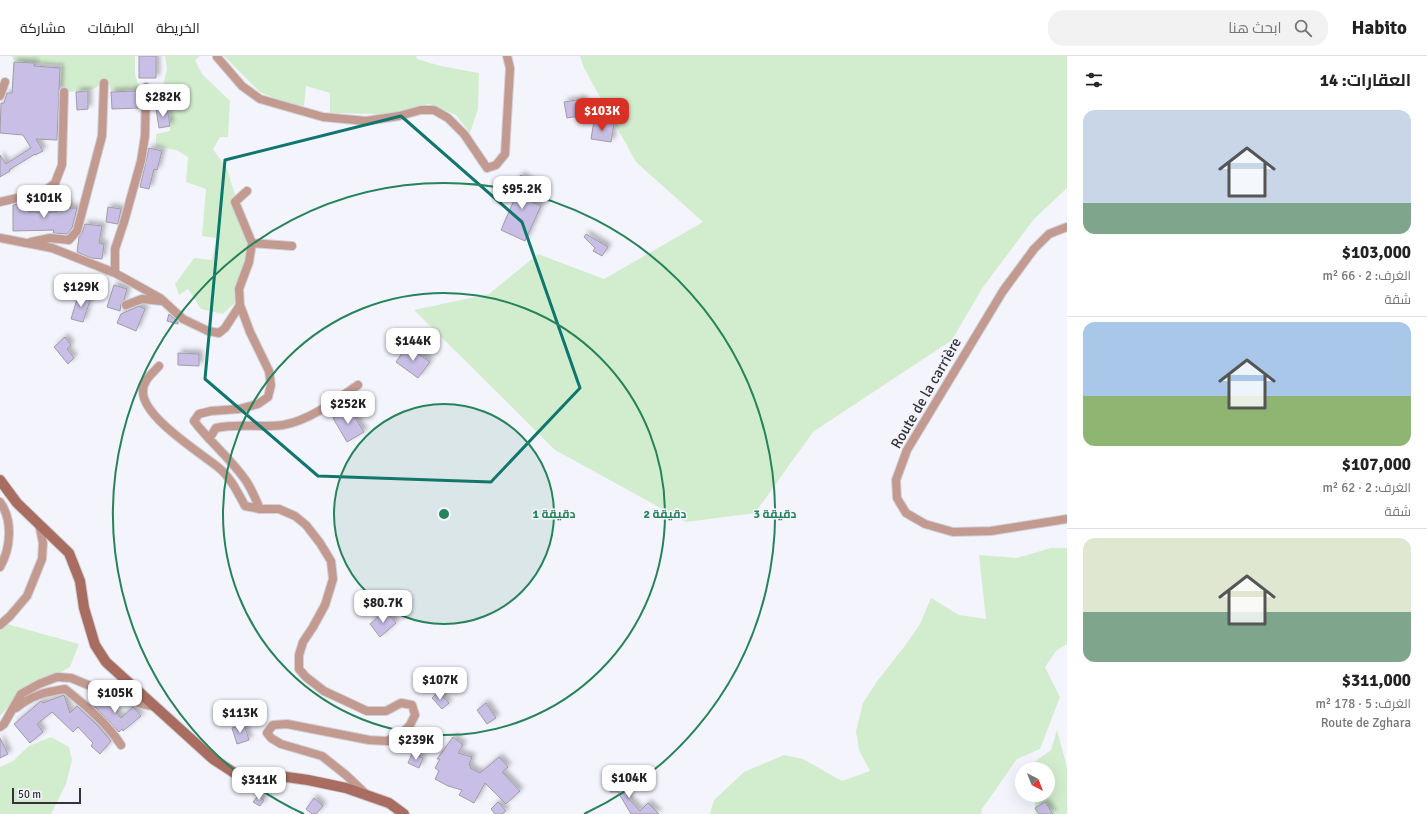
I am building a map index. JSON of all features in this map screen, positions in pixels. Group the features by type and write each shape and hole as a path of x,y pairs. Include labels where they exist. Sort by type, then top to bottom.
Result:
{"street":[{"path":"217,57 242,86 260,99 323,117 366,121 399,116 421,110 434,110 448,118 464,134 487,168 496,165 505,154 510,68 507,56"},
{"path":"0,96 5,82"},
{"path":"28,243 50,238 69,240 77,231 102,136 104,83"},
{"path":"115,273 114,249 124,222 141,161 145,136 146,87"},
{"path":"0,202 17,198 40,196 55,183 62,165 64,92"},
{"path":"247,191 235,202 252,244 249,262 239,288 240,305 250,332 269,371 271,385 268,397 258,404 239,409 211,411 200,414 194,421 246,479 260,509"},
{"name":"Route de la carrière","path":"1067,227 1049,234 1034,249 1003,291 907,450 896,480 897,498 906,513 925,524 953,532 991,531 1067,519"},
{"path":"0,238 52,248 115,273 160,298 183,319 208,331 219,333 225,328 240,305"},
{"path":"252,244 292,246"},
{"path":"126,305 142,299 164,301"},
{"path":"159,366 147,378 143,391 147,405 156,418 220,468 230,479 245,506 260,509 279,509 295,516 306,525 332,561 332,585 325,605 303,642 299,655 300,669 306,677 324,691 367,712 386,710 400,703 412,705 415,715 410,725 400,736 387,741 369,740 286,724 273,725 267,732 271,738 281,744 322,756 346,775 367,795"},
{"path":"209,439 216,428 226,426 282,425 301,420 358,385"},
{"path":"0,480 17,503 69,553 80,581 84,608 95,645 106,662 213,759 236,774 279,776 346,788 389,803 404,814"},
{"path":"0,502 4,508 10,535 5,558 0,566"},
{"path":"0,625 27,596 42,559 43,542 39,524"},
{"path":"0,727 4,724 21,694 39,684 57,677 71,678 126,700 156,707"},
{"path":"12,711 23,702 44,692 65,689 91,711 117,738 121,745"}],"highlighted area":[{"path":"401,116 522,222 580,388 491,482 318,476 205,379 225,160"}],"green space":[{"path":"12,56 135,56 135,74 140,90 111,91 108,81 93,89 69,92 61,85 62,65 14,61"},
{"path":"165,56 200,56 195,60 202,74 230,101 228,137 220,137 213,149 227,169 239,207 256,247 250,273 240,298 223,314 201,309 188,289 179,295 175,284 194,258 212,260 216,238 202,236 206,189 186,182 188,157 176,150 156,146 156,134 170,131 171,104 162,90 167,69"},
{"path":"224,56 416,56 417,59 441,66 479,73 478,109 470,133 456,115 429,104 408,110 379,114 330,113 330,93 306,86 304,106 288,104 260,92"},
{"path":"580,56 1067,56 1067,188 1034,219 983,287 952,340 813,432 755,513 686,522 555,450 414,310 489,294 538,254 604,279 703,222 636,162 584,68"},
{"path":"1051,548 1067,548 1067,644 1056,651 1045,667 1060,697 1040,749 1017,759 982,809 981,814 710,814 714,800 744,772 784,755 803,759 842,781 870,771 859,750 856,731 863,703 878,680 920,624 931,598 959,615 986,619 979,555 1017,558"},
{"path":"7,624 79,644 70,667 15,699 0,716 0,631"},
{"path":"1057,730 1067,767 1067,814 1035,814 1035,802 1055,802 1055,762 1034,762 1051,750"},
{"path":"51,737 69,747 72,760 66,784 51,814 0,814 0,767 13,761 29,746"}],"building":[{"path":"139,56 156,56 156,78 139,78"},
{"path":"14,62 35,63 34,66 60,68 57,140 36,139 43,151 35,154 0,177 0,155 6,164 31,148 23,135 0,133 1,103 4,103 7,93 12,93"},
{"path":"88,91 88,109 77,110 76,92"},
{"path":"138,91 139,108 112,109 111,92"},
{"path":"583,99 586,115 567,118 564,102"},
{"path":"167,107 170,126 159,128 156,109"},
{"path":"594,121 614,124 611,142 591,139"},
{"path":"149,148 162,151 157,170 154,169 149,189 140,187"},
{"path":"521,175 540,188 530,201 541,206 525,241 501,230 518,191 512,186"},
{"path":"29,202 29,212 57,212 58,204 69,204 69,208 77,208 72,228 67,234 53,233 54,230 13,231 13,205"},
{"path":"108,207 121,209 118,224 106,222"},
{"path":"85,224 102,226 99,243 104,244 102,259 91,258 77,252 79,237"},
{"path":"586,234 608,247 602,256 593,251 595,248 584,237"},
{"path":"114,285 127,289 120,311 107,307"},
{"path":"79,293 91,297 83,322 71,319"},
{"path":"139,306 145,309 136,331 117,323 121,314"},
{"path":"169,314 178,322 178,324 167,321"},
{"path":"65,337 71,345 67,349 74,358 68,364 54,347"},
{"path":"407,346 430,362 418,378 396,362"},
{"path":"178,353 199,354 199,366 178,365"},
{"path":"349,408 364,432 347,442 333,418"},
{"path":"385,611 396,623 380,637 370,624"},
{"path":"438,692 449,703 442,709 432,698"},
{"path":"96,694 103,697 121,718 133,707 141,716 123,731 122,729 119,732 89,701"},
{"path":"64,695 70,713 77,706 111,741 100,754 91,746 93,743 78,727 73,732 52,712 37,724 43,732 30,743 14,724 41,701 43,703"},
{"path":"486,703 496,718 487,724 477,710"},
{"path":"244,724 249,740 237,744 232,728"},
{"path":"453,737 463,745 458,753 472,757 469,765 471,766 470,768 480,773 499,757 508,767 502,772 520,791 506,804 485,783 474,803 459,795 462,790 448,786 435,779 439,771 435,768 440,759 437,759"},
{"path":"0,738 8,754 0,758"},
{"path":"412,754 423,758 419,768 408,763"},
{"path":"611,779 622,779 622,783 631,793 627,797 640,811 648,803 659,814 631,814 618,792 610,792"},
{"path":"258,796 264,800 260,806 253,802"},
{"path":"314,798 323,806 316,814 312,814 306,809"},
{"path":"498,802 506,811 502,814 495,814 491,809"},
{"path":"1045,802 1053,814 1039,814 1035,808"}]}
